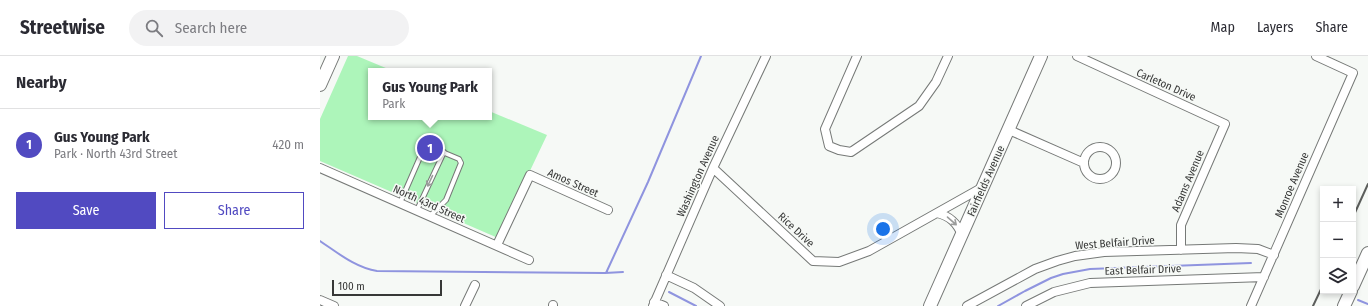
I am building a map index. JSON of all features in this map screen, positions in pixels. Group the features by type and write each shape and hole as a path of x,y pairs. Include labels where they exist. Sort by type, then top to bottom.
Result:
{"street":[{"path":"320,85 333,56"},
{"name":"Washington Avenue","path":"653,304 713,168 766,56"},
{"path":"857,56 825,129 829,146 850,152 919,106 936,82 948,56"},
{"name":"Fairfields Avenue","path":"930,306 1041,56"},
{"name":"Carleton Drive","path":"1077,56 1225,124"},
{"name":"Monroe Avenue","path":"1251,306 1353,73 1316,56"},
{"name":"Adams Avenue","path":"1181,250 1181,225 1225,124"},
{"path":"1009,130 1084,163"},
{"path":"1101,147 1111,151 1116,160 1115,171 1112,175 1102,180 1097,180 1088,174 1085,170 1084,163 1090,150 1101,147"},
{"name":"North 43rd Street","path":"320,168 529,260"},
{"name":"Rice Drive","path":"713,168 813,261 839,262 869,251 983,187"},
{"name":"Amos Street","path":"497,246 530,175 608,210"},
{"path":"937,213 947,216 954,221 962,235"},
{"name":"West Belfair Drive","path":"967,306 1035,269 1067,258 1104,252 1181,250 1252,249 1274,255"},
{"path":"1356,279 1368,253"},
{"path":"666,275 694,288 720,306"},
{"name":"East Belfair Drive","path":"1026,306 1054,292 1090,283 1264,277"},
{"path":"465,306 475,285"},
{"path":"1344,306 1350,294"},
{"path":"320,300 334,306"},
{"path":"653,304 664,306"}],"lane":[{"path":"400,203 424,148 428,146 444,152 459,159 461,164 446,200 430,216"},
{"path":"417,210 444,152"}],"green space":[{"path":"348,56 357,56 386,68 368,68 368,120 492,120 492,112 547,135 498,238 320,161 320,119"}],"waterway":[{"path":"606,273 648,182 701,56"},
{"path":"320,241 354,263 377,271 623,272"},
{"path":"998,306 1051,278 1090,269 1251,263"},
{"path":"669,292 696,306"},
{"path":"1358,300 1368,304"}],"railway":[{"path":"1356,210 1368,184"},
{"path":"1313,306 1320,291"}],"place":[{"name":"Gus Young Park","path":"430,148"}]}
